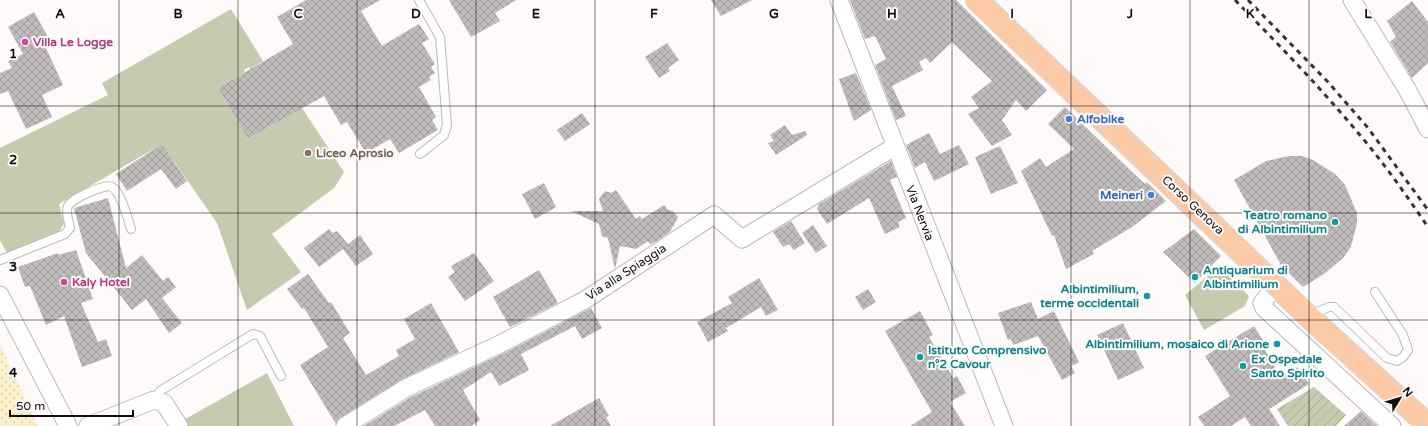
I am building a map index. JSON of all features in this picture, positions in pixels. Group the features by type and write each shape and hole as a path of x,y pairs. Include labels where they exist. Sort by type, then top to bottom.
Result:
{"main road":[{"name":"Corso Genova","path":"977,0 1276,286 1428,426"}],"street":[{"name":"Via Nervia","path":"839,0 894,147 1004,426"},
{"path":"1352,0 1406,88 1428,129"},
{"name":"Via alla Spiaggia","path":"345,426 406,388 500,344 585,300 714,215 742,239 894,147"},
{"path":"1276,286 1262,303 1264,308 1392,426"},
{"path":"0,295 68,426"},
{"path":"88,426 154,400 164,403 179,426"}],"lane":[{"path":"419,0 440,37 447,125 444,135 420,154"},
{"path":"0,260 65,234 70,228 67,211 71,203 103,186 111,187 116,192 131,229"},
{"path":"1308,316 1329,307 1334,307 1387,358 1397,361 1403,357 1408,350 1403,336 1376,292"},
{"path":"154,400 160,391 253,334 260,336 281,376"}],"green space":[{"path":"231,9 263,61 250,69 249,67 244,70 245,72 218,88 248,139 302,108 344,172 334,188 272,234 301,272 247,310 217,223 162,144 59,204 64,224 57,234 7,253 0,240 0,148 108,95 102,83"},
{"path":"1219,267 1249,296 1245,306 1204,330 1185,295"},
{"path":"267,373 294,426 182,426 180,422"},
{"path":"1314,387 1346,415 1336,426 1288,426 1277,409"}],"sand":[{"path":"0,345 38,426 0,426"}],"building":[{"path":"306,0 380,0 361,11 382,46 419,24 429,39 422,43 435,64 431,67 435,73 429,77 431,80 419,87 436,117 432,120 438,130 399,153 390,139 366,153 347,122 341,125 324,96 248,139 218,88 293,44 277,17"},
{"path":"449,0 516,0 495,13 500,21 471,37"},
{"path":"711,0 752,0 721,16"},
{"path":"850,0 956,0 1047,90 1026,111 1016,100 1002,120 1012,135 992,146 968,114 979,108 971,97 992,81 952,42 930,63 926,58 919,62 923,70 892,86 906,116 896,120 875,65 886,59 875,36 865,39"},
{"path":"1412,1 1428,22 1428,63 1412,78 1390,42 1396,37 1387,21"},
{"path":"34,12 52,44 46,48 63,85 42,95 52,117 26,129 8,91 0,94 0,73 12,68 8,61 23,54 8,27"},
{"path":"667,43 679,60 668,68 670,71 659,78 645,57"},
{"path":"856,73 871,110 854,121 839,79"},
{"path":"1065,107 1131,171 1145,184 1147,182 1166,201 1132,227 1092,251 1094,254 1066,269 1054,235 1052,236 1021,171 1040,158 1046,167 1074,149 1048,124"},
{"path":"582,113 590,124 565,141 557,130"},
{"path":"785,125 792,135 805,131 807,135 776,155 768,143 774,141 770,135"},
{"path":"929,133 940,154 959,145 969,164 934,181 925,162 915,168 906,145"},
{"path":"162,144 187,181 176,189 161,169 127,191 116,174"},
{"path":"1000,146 1018,183 991,194 975,157"},
{"name":"Teatro romano di Albintimilium","path":"1289,156 1302,156 1313,160 1335,174 1345,185 1357,213 1357,223 1351,247 1343,258 1324,274 1303,287 1281,265 1234,180 1266,161"},
{"path":"891,161 897,177 890,180 906,218 898,222 900,227 885,234 869,198 827,224 817,209 819,204"},
{"path":"544,183 556,207 535,219 522,194"},
{"path":"616,190 636,219 640,216 642,219 664,205 668,210 673,211 678,217 670,232 657,241 650,244 648,241 636,249 620,246 615,269 608,238 602,236 599,224 571,211 603,211 599,199 605,191 611,193"},
{"path":"108,198 126,268 142,255 163,281 168,277 176,287 162,298 182,323 169,333 146,299 132,310 86,253 74,208"},
{"path":"791,221 805,243 794,250 789,244 783,247 773,232"},
{"path":"813,225 827,246 816,253 802,233"},
{"path":"329,229 333,233 337,231 348,244 360,235 373,254 356,266 343,249 319,267 304,248"},
{"path":"1194,229 1221,256 1195,283 1163,252"},
{"path":"76,250 93,299 81,303 98,342 106,339 112,356 82,367 64,316 46,325 30,286 25,287 18,267 58,253 58,255"},
{"path":"474,253 494,281 465,301 448,277 455,272 451,266"},
{"path":"539,270 558,303 510,327 493,297"},
{"path":"308,274 329,303 331,302 350,333 343,338 366,375 399,356 396,350 415,339 404,319 431,303 459,352 401,380 340,418 336,424 300,365 328,347 304,308 302,309 287,289"},
{"path":"759,278 778,310 766,316 761,307 726,328 728,331 708,342 697,322 732,303 728,297"},
{"path":"868,289 876,302 863,310 855,297"},
{"path":"1031,302 1038,319 1054,311 1079,362 1071,366 1075,373 1062,380 1038,336 1013,345 1011,339 1008,340 998,313"},
{"path":"591,308 602,328 582,339 575,326 521,354 529,370 499,386 491,372 463,390 480,420 471,426 435,426 425,410 394,426 364,426 411,397 504,353"},
{"name":"Istituto Comprensivo n°2 Cavour","path":"920,311 933,335 929,337 953,378 957,376 966,393 950,402 965,426 910,426 932,412 885,331"},
{"path":"1123,323 1144,368 1118,380 1097,335"},
{"name":"Ex Ospedale Santo Spirito","path":"1254,326 1266,345 1263,347 1281,377 1298,367 1309,384 1269,409 1280,426 1251,426 1245,417 1231,426 1204,426 1198,417 1230,396 1205,356"},
{"path":"599,398 609,416 606,417 611,426 550,426"},
{"path":"1361,411 1377,426 1344,426"}],"railway":[{"path":"1235,0 1329,99 1386,168 1428,227"},
{"path":"1248,0 1328,82 1368,128 1428,210"}],"place":[{"name":"Villa Le Logge","path":"25,42"},
{"name":"Alfobike","path":"1069,119"},
{"name":"Liceo Aprosio","path":"308,153"},
{"name":"Meineri","path":"1151,195"},
{"name":"Teatro romano di Albintimilium","path":"1335,222"},
{"name":"Antiquarium di Albintimilium","path":"1195,277"},
{"name":"Kaly Hotel","path":"64,282"},
{"name":"Albintimilium, terme occidentali","path":"1147,296"},
{"name":"Albintimilium, mosaico di Arione","path":"1277,344"},
{"name":"Istituto Comprensivo n°2 Cavour","path":"920,357"},
{"name":"Ex Ospedale Santo Spirito","path":"1243,366"}]}
